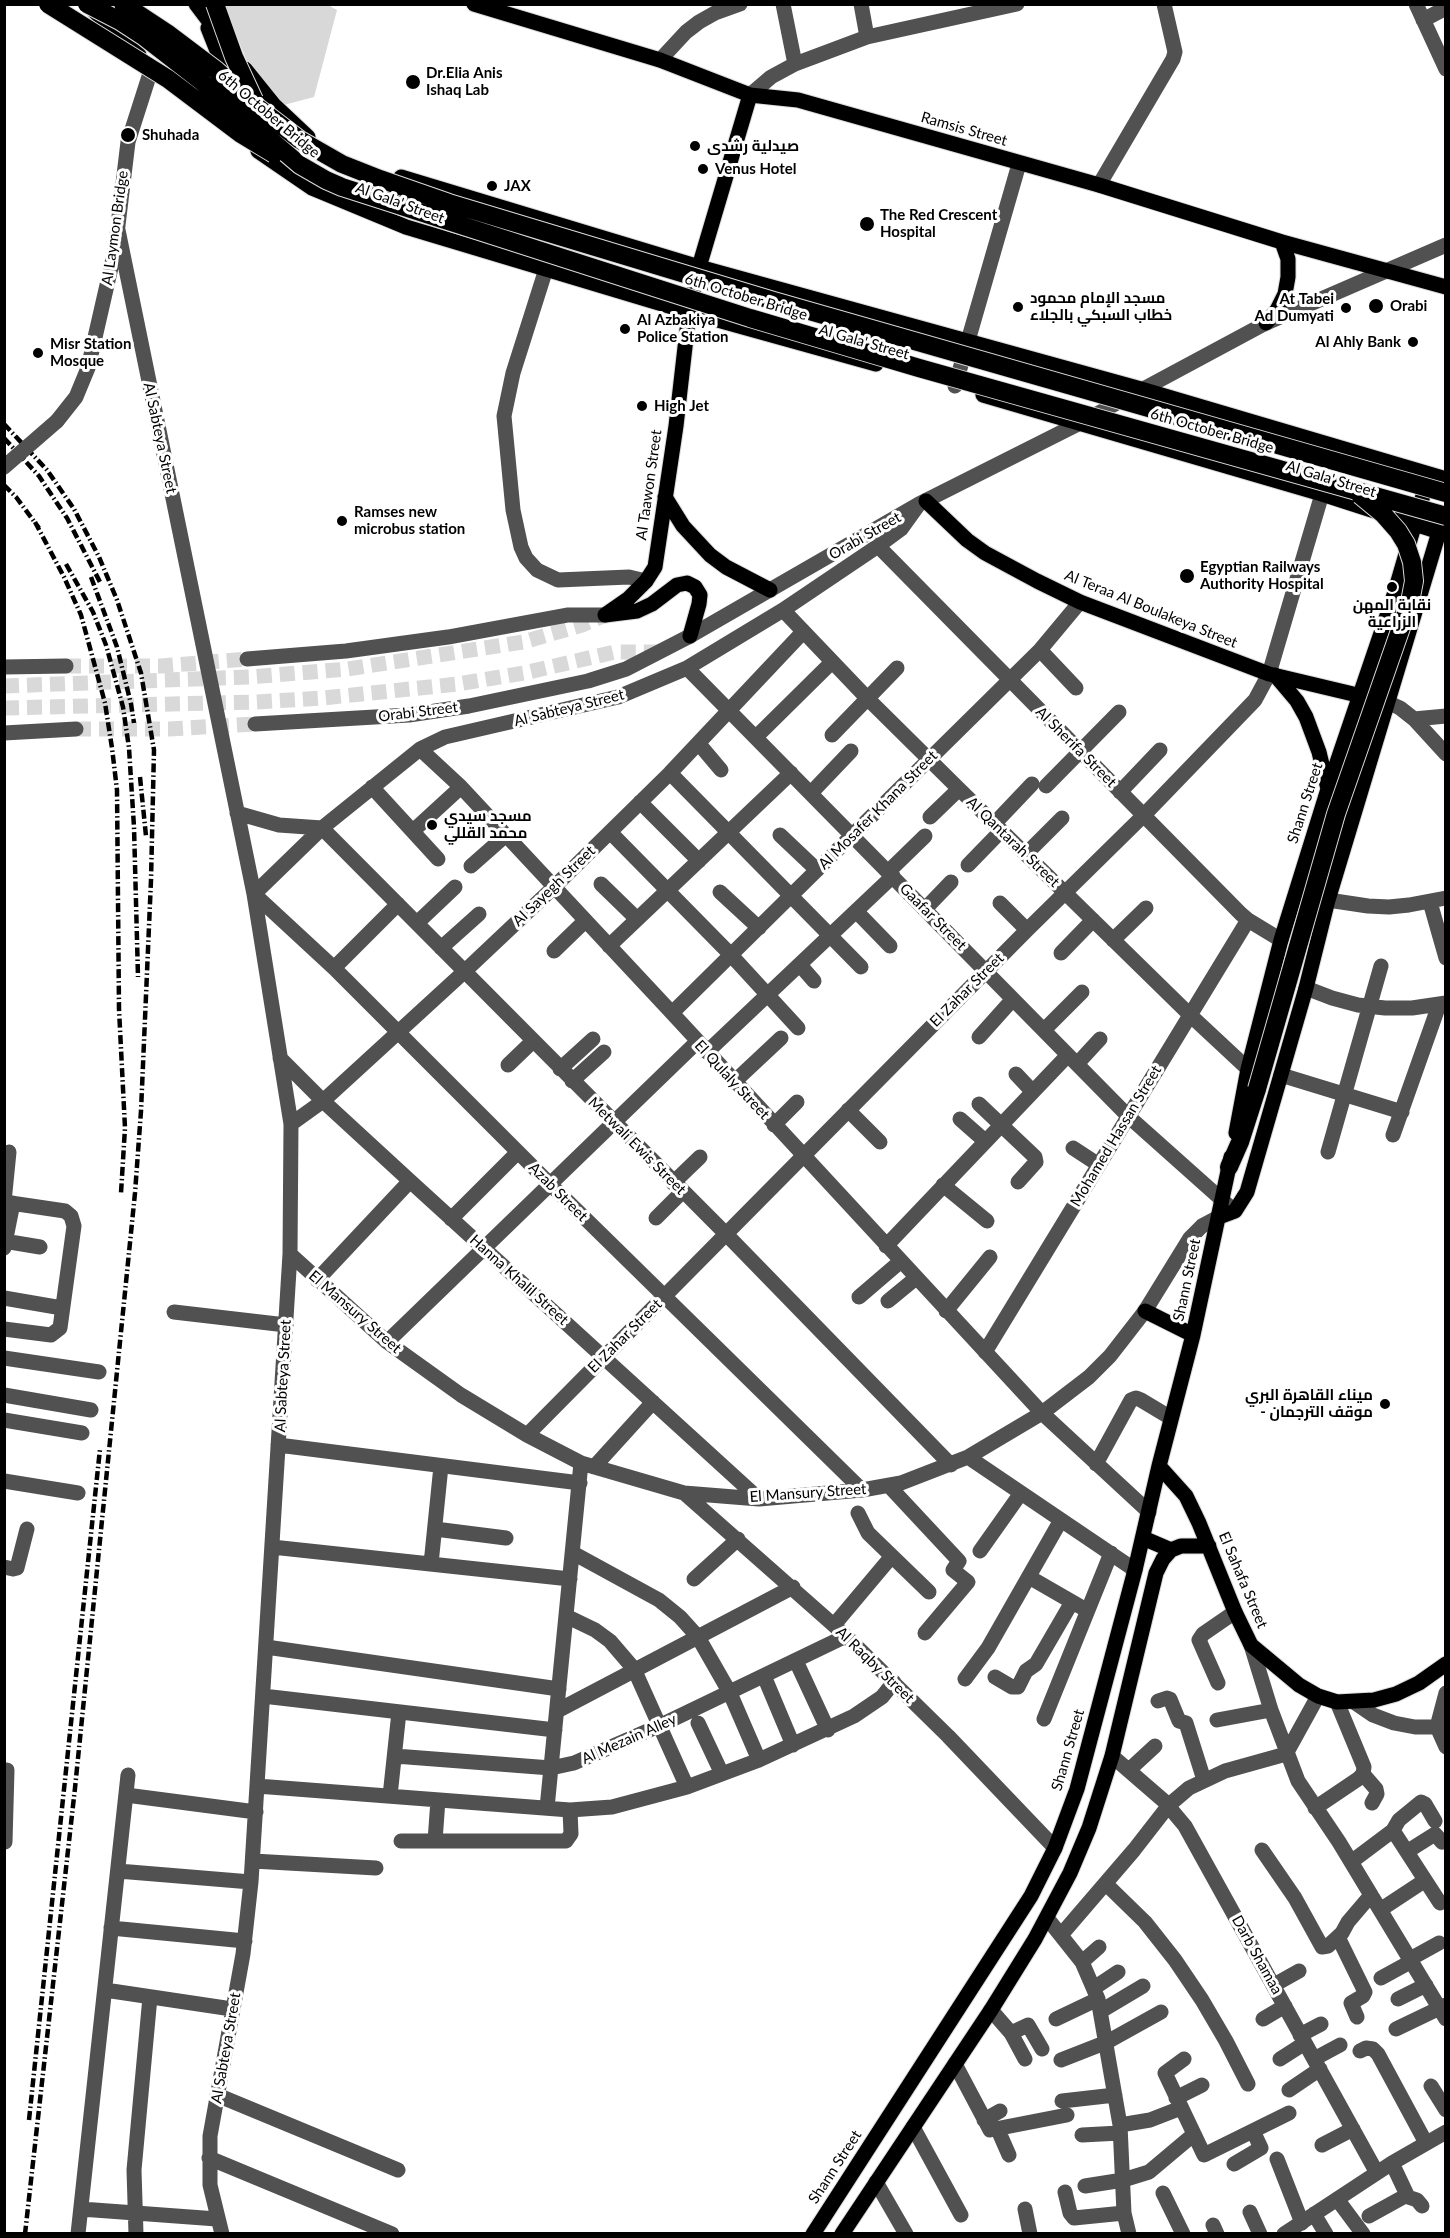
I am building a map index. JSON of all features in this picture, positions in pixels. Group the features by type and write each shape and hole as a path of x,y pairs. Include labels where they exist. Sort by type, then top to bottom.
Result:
{"highway":[{"path":"48,4 168,79 241,134 270,152 300,165"},
{"name":"6th October Bridge","path":"87,4 143,36 201,81 300,165 342,187 750,318 930,371 1351,488 1444,527"},
{"name":"6th October Bridge","path":"123,4 167,33 216,70 257,107 300,140 342,164 449,203 774,301 1446,493"},
{"path":"204,7 234,57 257,107"},
{"path":"1229,1167 1240,1142 1257,1089 1336,814 1410,602 1414,582 1412,562 1406,544 1396,527 1351,488"}],"main road":[{"name":"Al Gala' Street","path":"87,4 152,67 188,98 258,151 312,188 406,227 689,312 955,386 1322,494 1414,524 1444,527"},
{"name":"Ramsis Street","path":"474,4 660,60 750,95 798,100 1099,185 1282,242 1446,287"},
{"name":"Al Gala' Street","path":"204,7 252,79 274,105 306,136 343,158 699,267 1142,389 1446,479"},
{"path":"204,7 258,151"},
{"name":"Al Taawon Street","path":"605,615 628,599 646,581 655,567 676,426 689,312 699,267 750,95"},
{"path":"1266,323 1277,310 1285,294 1288,259 1282,242"},
{"name":"Shann Street","path":"813,2234 1031,1896 1055,1848 1077,1789 1143,1539 1159,1466 1193,1335 1248,1070 1281,940 1328,789 1394,595 1429,475"},
{"path":"665,497 683,526 710,555 734,572 770,590"},
{"name":"Al Teraa Al Boulakeya Street","path":"923,502 985,553 1036,582 1080,602 1272,675 1388,702"},
{"path":"1219,1217 1235,1211 1247,1192 1306,988 1328,900 1444,527"},
{"path":"605,615 637,611 652,604 677,585 687,583 695,587 700,595 690,636"},
{"path":"1272,675 1297,701 1306,717 1319,752 1328,789"},
{"path":"1145,1311 1193,1335"},
{"name":"El Sahafa Street","path":"1159,1466 1186,1497 1251,1645 1299,1685 1318,1696 1337,1702 1374,1700 1396,1694 1419,1683 1446,1664"},
{"path":"1143,1539 1171,1550"},
{"path":"842,2234 991,2010 1047,1918 1083,1843 1112,1756 1156,1573 1163,1559 1171,1550 1181,1546 1209,1546"},
{"path":"993,1956 1014,1971"},
{"path":"840,2193 860,2206"}],"street":[{"path":"660,60 686,32 715,9 740,4"},
{"path":"783,4 795,64"},
{"path":"861,4 867,37"},
{"path":"750,95 771,77 795,64 867,37 1017,4"},
{"path":"1099,185 1173,59 1174,52 1164,4"},
{"path":"1416,4 1446,69"},
{"path":"1423,20 1446,8"},
{"name":"Al Laymon Bridge","path":"4,467 57,421 76,397 88,368 115,250 128,142 152,67"},
{"path":"955,386 1019,164"},
{"name":"Al Sabteya Street","path":"118,230 254,894 291,1124 290,1254 253,1861 245,1941 210,2136 210,2185 220,2226"},
{"name":"Orabi Street","path":"255,724 409,715 470,706 588,681 626,669 690,636 923,502 1078,424 1266,323 1386,269 1446,245"},
{"path":"546,269 510,383 504,416 513,510 521,547 526,558 537,570 558,580 629,577 646,581"},
{"name":"El Zahar Street","path":"527,1435 1144,815 1255,700 1272,675 1322,494"},
{"name":"Al Sabteya Street","path":"254,894 322,828 420,748 445,737 618,697 687,668 783,610 878,546 901,529 923,502"},
{"name":"Al Sherifa Street","path":"878,546 1248,920 1281,940"},
{"name":"Al Mosafer Khana Street","path":"672,1013 1040,650 1080,602"},
{"name":"Al Qantarah Street","path":"783,610 868,699 1248,1070"},
{"path":"247,659 346,651 448,637 567,615 605,615"},
{"name":"Al Sayegh Street","path":"291,1124 323,1101 554,887 699,744 803,632"},
{"path":"1040,650 1076,688"},
{"path":"756,737 832,662"},
{"path":"4,668 66,666"},
{"name":"Gaafar Street","path":"687,668 1128,1116 1235,1211"},
{"path":"832,735 897,668"},
{"path":"1388,702 1414,719 1446,754"},
{"path":"968,865 998,827 1039,785 1081,752 1119,712"},
{"path":"1414,719 1446,716"},
{"path":"4,733 76,729"},
{"path":"699,744 722,770"},
{"name":"El Qulaly Street","path":"420,748 461,787 1042,1413 1149,1512"},
{"path":"1120,792 1160,750"},
{"path":"811,793 851,751"},
{"path":"670,773 861,967"},
{"path":"609,946 791,773"},
{"path":"372,786 438,859"},
{"path":"413,831 461,787"},
{"path":"930,817 959,789"},
{"path":"640,802 699,861"},
{"path":"237,813 279,825 322,828"},
{"path":"1026,855 1062,818"},
{"name":"Metwali Ewis Street","path":"322,828 726,1234 951,1465"},
{"path":"610,832 731,955 798,1028"},
{"path":"780,835 817,870"},
{"path":"471,866 506,836"},
{"path":"387,1342 614,1122 702,1047 767,996 800,965 856,911 925,836"},
{"path":"925,909 951,882"},
{"path":"601,884 637,919"},
{"path":"417,923 455,887"},
{"path":"720,892 759,928"},
{"name":"Azab Street","path":"254,894 334,968 862,1490"},
{"path":"1328,900 1368,906 1409,905 1438,900 1446,958"},
{"path":"1000,903 1028,930"},
{"path":"334,968 398,904"},
{"path":"1113,940 1146,908"},
{"path":"856,911 890,946"},
{"path":"441,948 479,914"},
{"path":"1061,953 1093,920"},
{"name":"Mohamed Hassan Street","path":"985,1352 1248,920"},
{"path":"554,951 585,921"},
{"path":"800,965 814,981"},
{"path":"1328,1152 1381,966"},
{"path":"1306,988 1332,998 1369,1007 1412,1008 1442,1004 1393,1135"},
{"path":"1044,1030 1082,992"},
{"path":"979,1037 1013,999"},
{"path":"734,1082 781,1038"},
{"path":"560,1069 593,1039"},
{"path":"886,1246 1032,1091 1100,1039"},
{"path":"508,1065 533,1041"},
{"path":"572,1081 604,1052"},
{"name":"Hanna Khalil Street","path":"280,1059 451,1219 759,1499"},
{"path":"1016,1074 1032,1091"},
{"path":"1281,1075 1402,1112"},
{"path":"774,1125 797,1102"},
{"path":"979,1104 1035,1159 1036,1162 1018,1182"},
{"path":"848,1110 880,1142"},
{"path":"960,1119 985,1141"},
{"path":"1073,1148 1099,1165"},
{"path":"9,1152 9,1202 5,1244 40,1246"},
{"path":"451,1219 518,1152"},
{"path":"656,1218 700,1157"},
{"path":"317,1280 410,1181"},
{"path":"943,1185 987,1221"},
{"path":"4,1329 51,1335 60,1328 74,1226 71,1216 65,1211 9,1202"},
{"name":"El Mansury Street","path":"290,1254 387,1342 460,1395 527,1435 588,1465 684,1493 759,1499 889,1486 968,1457 1042,1413 1089,1377 1110,1356 1145,1311 1190,1238 1202,1226 1219,1217"},
{"path":"946,1311 990,1257"},
{"path":"860,1297 901,1261"},
{"path":"888,1301 916,1278"},
{"path":"4,1298 62,1308"},
{"path":"174,1312 286,1325"},
{"path":"4,1358 99,1372"},
{"path":"4,1395 91,1410"},
{"path":"1096,1464 1131,1400 1136,1398 1142,1400 1171,1418"},
{"path":"547,1808 580,1483 588,1465 653,1402"},
{"path":"4,1420 82,1432"},
{"path":"278,1445 580,1483"},
{"path":"968,1457 1135,1570"},
{"path":"431,1564 441,1466"},
{"path":"4,1481 78,1493"},
{"path":"889,1486 959,1561 953,1570 968,1582 925,1633"},
{"name":"Al Raqby Street","path":"684,1493 846,1636 894,1682 1055,1848"},
{"path":"980,1551 1021,1493"},
{"path":"858,1513 868,1533 929,1592"},
{"path":"965,1679 988,1648 1061,1520"},
{"path":"11,1566 27,1528"},
{"path":"435,1529 506,1538"},
{"path":"694,1579 738,1539"},
{"path":"272,1547 570,1580"},
{"path":"573,1553 659,1600 680,1617 698,1637 730,1693 759,1760"},
{"path":"1044,1719 1111,1553"},
{"path":"834,1625 892,1556"},
{"path":"1029,1577 1088,1611"},
{"path":"557,1711 793,1587"},
{"path":"995,1677 1012,1687 1018,1686 1026,1671 1036,1664 1072,1602"},
{"path":"1218,1683 1199,1640 1203,1634 1235,1612"},
{"path":"566,1616 595,1630 610,1641 634,1669 687,1787"},
{"name":"Al Mezain Alley","path":"395,1756 551,1768 587,1759 846,1636"},
{"path":"1251,1645 1286,1754 1298,1781 1443,2010 1396,2029"},
{"path":"266,1647 559,1689"},
{"path":"796,1661 828,1730"},
{"path":"764,1676 793,1745"},
{"path":"257,1786 570,1810 612,1807 687,1787 759,1760 828,1730 869,1707 894,1682"},
{"path":"1446,1693 1441,1726 1446,1747"},
{"path":"263,1696 555,1730"},
{"path":"1061,1935 1106,1884 1168,1805 1189,1788 1204,1780 1225,1771 1286,1754 1318,1696"},
{"path":"1158,1701 1170,1699 1179,1721 1185,1723 1204,1780"},
{"path":"1337,1702 1363,1760 1363,1774 1377,1794 1372,1803"},
{"path":"1354,1702 1373,1715 1394,1723 1415,1727 1441,1726"},
{"path":"1217,1720 1271,1710"},
{"path":"390,1796 399,1712"},
{"path":"698,1723 722,1774"},
{"path":"1129,1770 1155,1746"},
{"name":"Darb Shamaa","path":"1112,1756 1168,1805 1185,1826 1377,2173"},
{"path":"5,1842 7,1770"},
{"path":"1315,1808 1363,1774"},
{"path":"78,2234 128,1775"},
{"path":"126,1795 256,1812"},
{"path":"435,1841 438,1800"},
{"path":"1351,1862 1392,1832 1399,1820 1421,1802 1425,1804 1435,1821"},
{"path":"400,1841 566,1841 571,1834 570,1810"},
{"path":"1392,1832 1408,1851 1440,1904"},
{"path":"1408,1851 1435,1834 1441,1841 1446,1840"},
{"path":"1262,1850 1295,1898 1319,1944 1324,1947 1338,1937 1371,1895"},
{"path":"253,1861 376,1868"},
{"path":"118,1870 251,1882"},
{"path":"1380,1910 1421,1883"},
{"path":"1106,1884 1145,1922 1175,1960 1212,2016 1248,2084"},
{"path":"1047,1918 1082,1962 1098,1999 1120,2129 1124,2213 1129,2234"},
{"path":"111,1928 245,1941"},
{"path":"1338,1937 1364,1990 1363,1996 1351,2003 1357,2017"},
{"path":"1381,1978 1439,1943"},
{"path":"1082,1962 1099,1947"},
{"path":"1274,1985 1299,1971"},
{"path":"1098,1999 1118,1972"},
{"path":"1398,1999 1426,1985"},
{"path":"1056,2019 1098,1999 1143,1986"},
{"path":"105,1990 232,2009"},
{"path":"136,2234 134,2170 150,1997"},
{"path":"1263,2019 1286,2007"},
{"path":"991,2010 1011,2033 1025,2058"},
{"path":"1061,2060 1107,2042 1161,2012"},
{"path":"1280,2059 1321,2024"},
{"path":"1011,2033 1028,2025 1042,2049"},
{"path":"1289,2090 1340,2045"},
{"path":"1360,2051 1366,2048 1373,2049 1378,2054 1426,2143"},
{"path":"1184,2059 1165,2073 1202,2153 1206,2155 1289,2113"},
{"path":"956,2064 990,2130 998,2130 1064,2108 1115,2095"},
{"path":"1083,2135 1120,2129 1150,2120 1202,2085"},
{"path":"1431,2086 1446,2110"},
{"path":"217,2096 398,2170"},
{"path":"984,2120 1000,2111"},
{"path":"913,2127 961,2215"},
{"path":"1322,2145 1353,2129"},
{"path":"998,2130 1009,2156"},
{"path":"1234,2164 1261,2148 1253,2131"},
{"path":"1284,2234 1392,2163 1446,2132"},
{"path":"1086,2186 1123,2180 1149,2172 1193,2135"},
{"path":"209,2158 392,2234"},
{"path":"1277,2159 1308,2218 1326,2234"},
{"path":"1392,2163 1407,2195 1410,2199 1420,2202 1422,2206"},
{"path":"876,2182 906,2234"},
{"path":"1065,2192 1070,2212 1074,2218 1124,2213"},
{"path":"1163,2193 1183,2234"},
{"path":"1368,2216 1407,2195"},
{"path":"1337,2199 1363,2234"},
{"path":"81,2209 134,2213 220,2226"},
{"path":"1025,2209 1030,2234"},
{"path":"1250,2212 1260,2234"}],"shaded area":[{"path":"326,4 337,10 314,97 280,106 249,66 224,5"}],"tunnel":[{"path":"4,686 249,677 348,669 523,642 582,625 605,615"},
{"path":"4,708 256,702 323,698 458,684 524,673 615,652 659,652"},
{"path":"66,666 161,666 247,659"},
{"path":"76,729 169,729 255,724"}],"railway":[{"path":"4,424 47,470 74,509 99,557 117,600 141,673 154,750 151,880 141,1111 135,1193 75,1788 25,2234"},
{"path":"4,438 39,476 67,518 101,584"},
{"path":"4,485 39,528"},
{"path":"35,522 81,615 105,703 112,748 117,790 119,1009 125,1128 121,1193"},
{"path":"66,564 93,612 106,645 123,707 129,748 134,827 138,977"},
{"path":"91,577 117,647 134,723"},
{"path":"140,777 146,836"},
{"path":"29,2120 100,1449"}],"place":[{"name":"Dr.Elia Anis Ishaq Lab","path":"413,82"},
{"name":"Shuhada","path":"128,135"},
{"name":"صيدلية رشدى","path":"695,146"},
{"name":"Venus Hotel","path":"703,169"},
{"name":"JAX","path":"492,186"},
{"name":"The Red Crescent Hospital","path":"867,224"},
{"name":"Orabi","path":"1376,306"},
{"name":"مسجد الإمام محمود خطاب السبكي بالجلاء","path":"1018,307"},
{"name":"At Tabei Ad Dumyati","path":"1346,308"},
{"name":"Al Azbakiya Police Station","path":"625,329"},
{"name":"Al Ahly Bank","path":"1413,342"},
{"name":"Misr Station Mosque","path":"38,353"},
{"name":"High Jet","path":"642,406"},
{"name":"Ramses new microbus station","path":"342,521"},
{"name":"Egyptian Railways Authority Hospital","path":"1187,576"},
{"name":"نقابة المهن الزراعية","path":"1392,587"},
{"name":"مسجد سيدي محمد القللي","path":"432,825"},
{"name":"ميناء القاهرة البري - موقف الترجمان","path":"1385,1404"}]}
